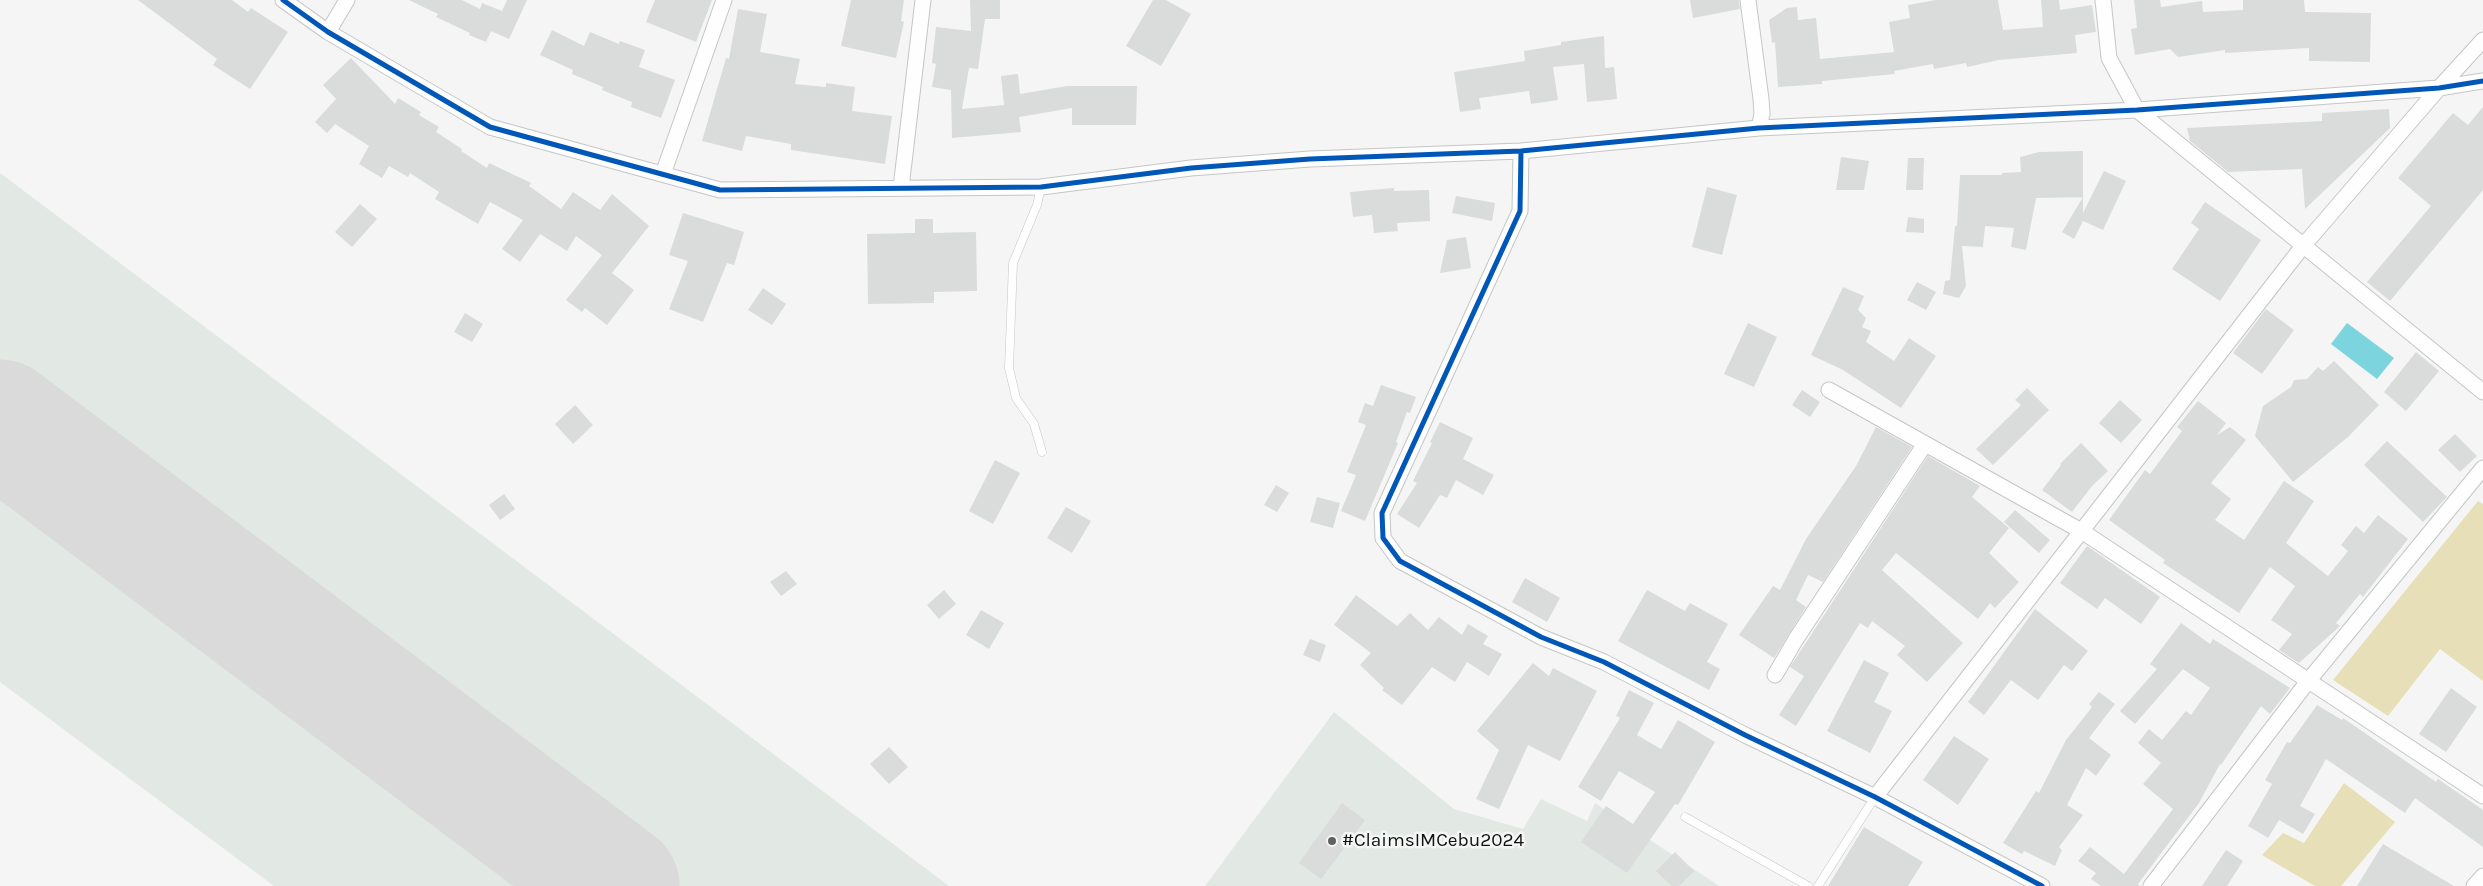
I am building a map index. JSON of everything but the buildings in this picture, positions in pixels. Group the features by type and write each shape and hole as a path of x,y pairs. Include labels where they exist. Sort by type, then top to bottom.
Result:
{"street":[{"path":"283,0 328,32 490,127 720,190 1041,187 1191,168 1310,159 1520,151 1759,128 2137,110 2439,88 2483,81"},
{"path":"328,32 347,0"},
{"path":"663,174 724,0"},
{"path":"901,188 923,0"},
{"path":"1748,0 1762,99 1762,114 1759,128"},
{"path":"2103,0 2109,58 2137,110 2483,392"},
{"path":"1875,797 2083,532 2303,246 2439,88 2483,40"},
{"path":"1520,151 1520,211 1382,513 1383,538 1400,561 1541,637 1604,662 1745,736 1875,797 2042,886"},
{"path":"1829,390 2083,532 2483,796"},
{"path":"1775,675 1796,639 1925,444"},
{"path":"2151,886 2309,680 2483,468"},
{"path":"2474,886 2483,876"}],"lane":[{"path":"1041,187 1037,206 1013,263 1008,368 1016,398 1034,424 1042,452"},
{"path":"1818,886 1875,797"},
{"path":"1685,816 1808,886"}],"shaded area":[{"path":"0,173 949,886 274,886 0,682"},
{"path":"2478,501 2483,504 2483,681 2440,649 2388,716 2333,680"},
{"path":"1334,712 1454,809 1523,829 1541,799 1587,821 1595,803 1719,886 1205,886"},
{"path":"2344,783 2395,822 2341,886 2315,886 2262,855 2283,833 2304,843"}],"water":[{"path":"2347,323 2394,358 2377,379 2331,344"}],"runway":[{"path":"0,422 617,886"}],"cycle path":[{"path":"283,0 328,32 490,127 720,190 1041,187 1191,168 1310,159 1521,151 1759,128 2137,110 2439,88 2483,81"},
{"path":"1521,151 1520,211 1382,513 1383,538 1400,561 1541,637 1604,662 1745,735 1875,797 2042,886"}],"place":[{"name":"#ClaimsIMCebu2024","path":"1332,841"}]}
